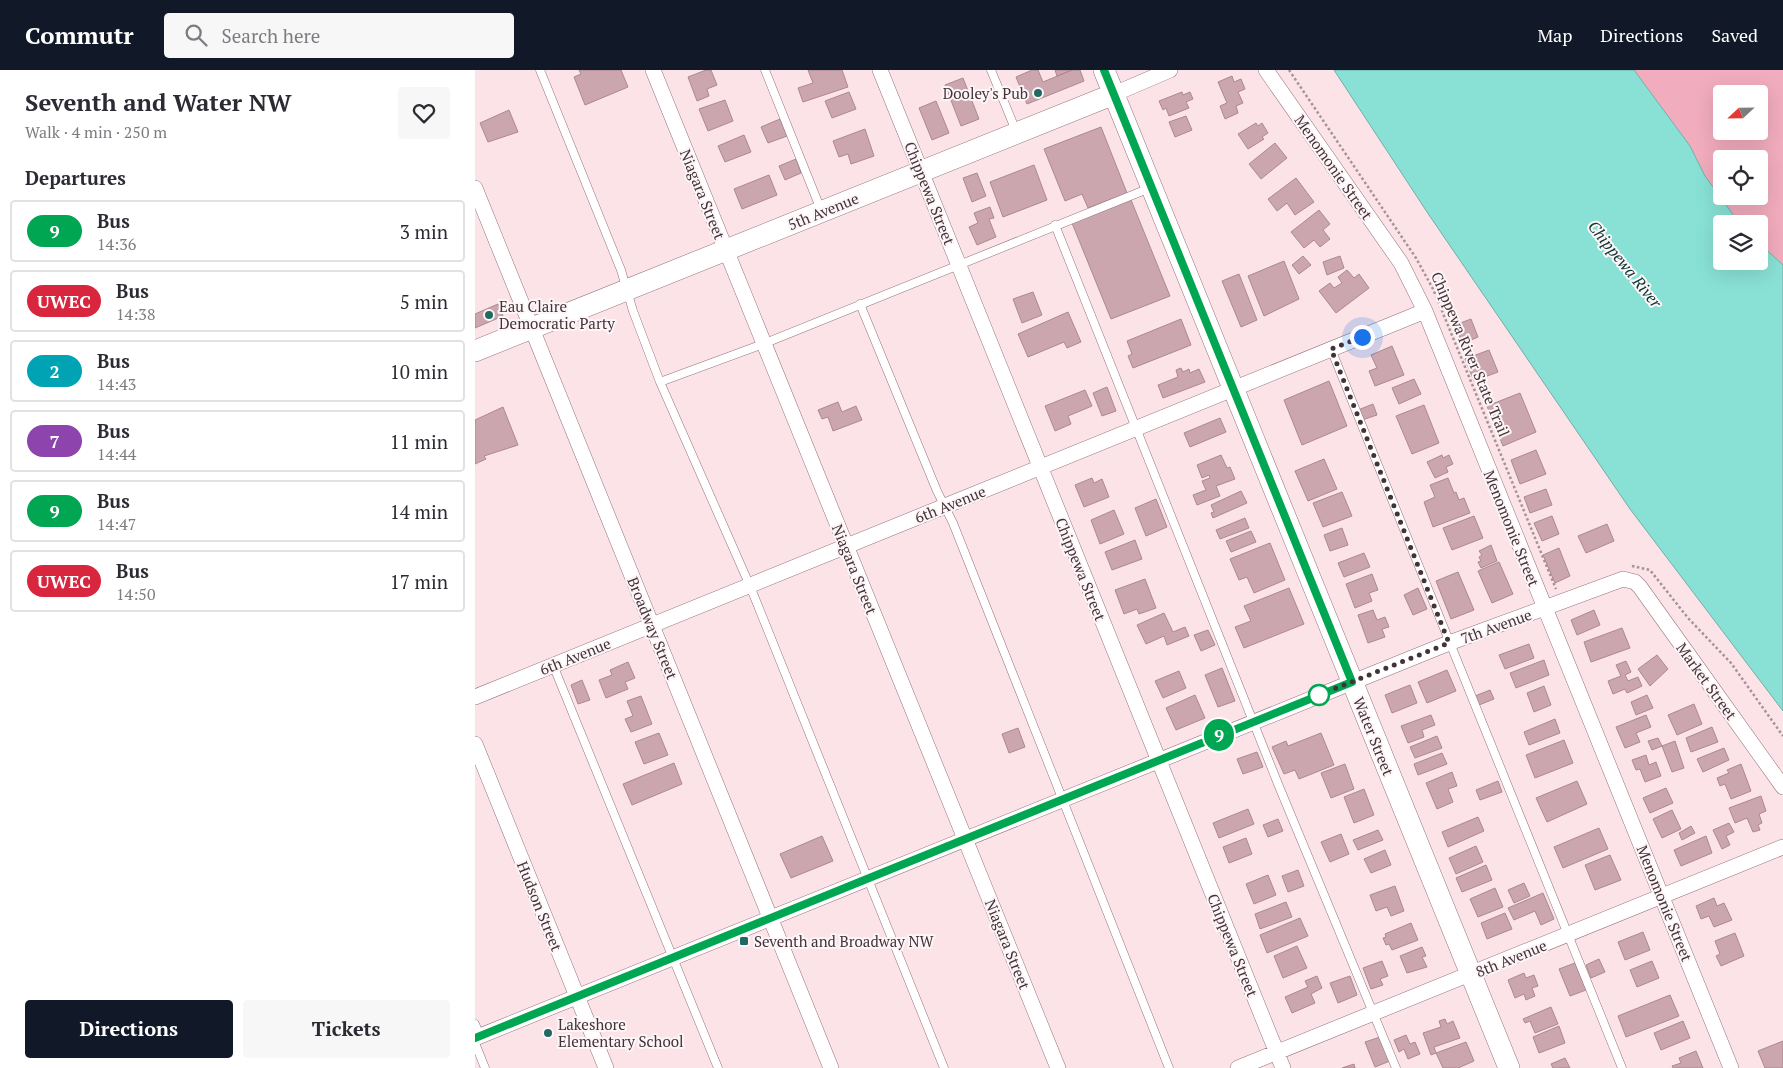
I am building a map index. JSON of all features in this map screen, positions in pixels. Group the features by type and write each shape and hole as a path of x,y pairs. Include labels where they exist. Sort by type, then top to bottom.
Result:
{"main road":[{"name":"Water Street","path":"1105,70 1509,1068"},
{"name":"5th Avenue","path":"475,351 1114,94"}],"street":[{"name":"Niagara Street","path":"653,70 1058,1068"},
{"name":"Chippewa Street","path":"880,70 1283,1068"},
{"name":"5th Avenue","path":"1114,94 1170,70"},
{"name":"Menomonie Street","path":"1266,70 1401,263 1425,311 1731,1068"},
{"name":"Broadway Street","path":"475,188 772,917 831,1068"},
{"name":"6th Avenue","path":"475,697 944,506 1041,469 1425,311"},
{"name":"7th Avenue","path":"476,1035 867,880 1253,721 1449,643 1623,579 1631,573"},
{"name":"Market Street","path":"1631,573 1635,582 1783,787"},
{"name":"Hudson Street","path":"475,744 606,1068"},
{"name":"8th Avenue","path":"1238,1068 1783,847"}],"lane":[{"path":"540,70 621,270 633,311 660,382 749,586 944,1068"},
{"path":"765,70 822,212"},
{"path":"991,70 1017,133"},
{"path":"660,382 763,344 1152,187"},
{"path":"1055,225 1253,721 1396,1068"},
{"path":"860,304 944,506 1169,1068"},
{"path":"1331,349 1622,1068"},
{"path":"553,664 718,1068"},
{"path":"476,1035 485,1068"}],"path":[{"name":"Chippewa River State Trail","path":"1289,70 1416,258 1433,289 1554,587"},
{"path":"1631,573 1650,570 1688,618 1731,663 1783,736"}],"shaded area":[{"path":"1634,70 1783,70 1783,265 1768,251 1768,215 1733,215 1726,205 1768,205 1768,150 1713,150 1713,187 1705,176 1690,146"}],"water":[{"name":"Chippewa River","path":"1334,70 1634,70 1690,146 1705,176 1713,187 1713,205 1726,205 1733,215 1713,215 1713,270 1768,270 1768,251 1783,265 1783,711 1630,509 1429,215"}],"building":[{"path":"579,70 621,70 628,87 585,105 574,77 581,74"},
{"path":"711,70 717,85 707,89 709,96 697,101 688,77"},
{"path":"808,70 842,70 848,87 803,102 798,88 813,83"},
{"name":"Dooley's Pub","path":"1032,70 1038,70 1043,82 1072,70 1080,70 1084,81 1027,104 1016,77"},
{"path":"1055,70 1072,70 1057,76"},
{"path":"1232,76 1234,82 1241,79 1245,89 1238,92 1243,103 1236,106 1238,113 1225,119 1220,106 1227,103 1218,82"},
{"path":"963,78 979,119 961,126 945,85"},
{"path":"849,92 856,109 832,118 825,101"},
{"path":"1182,92 1183,95 1190,92 1193,99 1186,102 1189,108 1169,116 1166,108 1163,110 1159,101"},
{"path":"725,100 733,121 708,131 699,109"},
{"path":"936,101 949,133 932,140 919,108"},
{"path":"509,110 518,132 488,142 480,123"},
{"path":"1186,116 1192,130 1175,137 1169,122"},
{"path":"780,119 787,136 768,143 761,127"},
{"path":"1256,123 1258,126 1262,123 1268,133 1262,137 1264,139 1248,149 1238,134"},
{"path":"1101,127 1127,193 1088,208 1082,194 1065,201 1044,149"},
{"path":"865,129 874,156 851,164 848,154 839,157 833,141"},
{"path":"744,135 751,152 725,162 718,146"},
{"path":"1275,143 1287,158 1261,179 1249,164"},
{"path":"796,159 801,173 785,180 779,166"},
{"path":"1034,165 1047,200 1003,217 990,182"},
{"path":"977,173 986,196 972,202 963,178"},
{"path":"769,175 777,195 742,209 734,189"},
{"path":"1296,178 1314,202 1295,215 1287,203 1277,211 1268,199"},
{"path":"1131,200 1170,296 1111,319 1072,223"},
{"path":"990,207 994,218 989,219 996,237 977,245 969,227 978,223 974,213"},
{"path":"1319,210 1330,224 1323,230 1330,239 1320,247 1314,240 1304,248 1291,232"},
{"path":"1303,256 1311,265 1299,274 1292,265"},
{"path":"1340,256 1344,268 1327,275 1323,262"},
{"path":"1284,261 1299,299 1264,316 1248,276"},
{"path":"1347,270 1354,278 1359,274 1369,288 1336,313 1319,291 1330,283 1334,288 1342,283 1338,277"},
{"path":"1239,274 1257,320 1241,327 1222,281"},
{"path":"1033,292 1042,315 1022,323 1013,299"},
{"name":"Eau Claire Democratic Party","path":"498,304 503,316 475,328 475,314"},
{"path":"1068,312 1081,342 1067,348 1064,342 1028,357 1018,334"},
{"path":"1181,319 1191,345 1133,368 1128,356 1132,354 1127,341"},
{"path":"1471,319 1478,337 1462,344 1455,325"},
{"path":"1392,346 1404,375 1375,386 1369,371 1377,368 1371,355"},
{"path":"1489,350 1498,372 1474,381 1465,359"},
{"path":"1181,368 1183,372 1189,369 1190,373 1199,369 1205,382 1163,398 1158,385 1178,377 1176,370"},
{"path":"1414,379 1421,394 1399,404 1392,388"},
{"path":"1329,381 1347,426 1302,445 1284,400"},
{"path":"1107,387 1116,411 1102,416 1093,393"},
{"path":"1085,390 1092,406 1068,416 1071,424 1055,431 1045,406"},
{"path":"1520,393 1536,432 1503,446 1487,406"},
{"path":"838,402 842,412 856,406 862,420 833,431 828,417 822,419 818,410"},
{"path":"1373,404 1377,415 1362,420 1358,410"},
{"path":"1424,405 1439,443 1412,454 1396,416"},
{"path":"503,407 518,445 484,456 486,459 475,464 475,420"},
{"path":"1220,418 1226,432 1190,447 1184,433"},
{"path":"1536,450 1546,474 1520,484 1511,460"},
{"path":"1221,455 1227,468 1230,467 1235,479 1216,486 1220,496 1197,505 1193,495 1206,490 1202,481 1210,478 1209,475 1202,478 1197,465"},
{"path":"1442,455 1443,458 1449,455 1453,464 1446,467 1448,472 1435,478 1427,462"},
{"path":"1324,459 1337,489 1308,501 1295,471"},
{"path":"1092,478 1094,483 1102,479 1109,497 1084,507 1075,485"},
{"path":"1448,478 1459,500 1464,498 1470,513 1433,527 1424,502 1435,497 1430,485"},
{"path":"1546,489 1552,505 1530,513 1524,497"},
{"path":"1241,491 1247,503 1213,518 1211,513 1214,512 1211,505"},
{"path":"1342,492 1352,516 1323,527 1313,503"},
{"path":"1156,499 1167,527 1146,536 1135,508"},
{"path":"1114,510 1124,534 1100,544 1091,520"},
{"path":"1474,516 1483,538 1452,550 1443,528"},
{"path":"1552,516 1559,534 1542,541 1534,523"},
{"path":"1245,518 1249,528 1220,539 1216,530"},
{"path":"1607,524 1614,541 1586,553 1578,536"},
{"path":"1342,528 1348,545 1330,551 1324,535"},
{"path":"1251,531 1256,542 1231,552 1226,541"},
{"path":"1135,540 1142,559 1112,570 1105,552"},
{"path":"1270,543 1285,580 1254,593 1247,577 1239,580 1230,559"},
{"path":"1491,545 1497,561 1481,568 1478,562 1481,561 1479,557 1482,555 1479,551"},
{"path":"1559,548 1570,576 1555,583 1543,555"},
{"path":"1364,553 1370,567 1344,577 1338,563"},
{"path":"1499,562 1513,594 1492,603 1478,571"},
{"path":"1458,572 1474,610 1451,619 1436,581"},
{"path":"1372,574 1378,590 1369,593 1372,601 1355,608 1346,584"},
{"path":"1145,579 1156,608 1139,614 1137,609 1124,614 1115,590"},
{"path":"1289,588 1304,624 1244,648 1235,627 1251,621 1244,606"},
{"path":"1418,588 1427,609 1413,615 1404,595"},
{"path":"1373,610 1377,620 1385,617 1389,627 1382,629 1385,637 1368,643 1358,615"},
{"path":"1594,610 1600,625 1577,635 1571,620"},
{"path":"1164,613 1173,632 1185,627 1189,636 1167,645 1164,636 1146,644 1137,625"},
{"path":"1622,628 1630,648 1591,662 1584,642"},
{"path":"1208,630 1215,645 1201,651 1194,635"},
{"path":"1529,644 1534,658 1505,669 1499,655"},
{"path":"1657,655 1668,669 1650,686 1638,669"},
{"path":"1544,660 1549,675 1516,688 1510,673"},
{"path":"1626,661 1631,672 1625,675 1628,681 1638,677 1642,686 1627,693 1625,689 1613,694 1608,681 1621,676 1616,665"},
{"path":"628,662 635,678 625,682 628,689 606,698 599,680 612,675 610,670"},
{"path":"1222,668 1235,701 1218,707 1205,675"},
{"path":"1447,670 1456,691 1427,703 1418,682"},
{"path":"1179,671 1186,688 1163,698 1155,681"},
{"path":"582,680 590,700 578,704 571,685"},
{"path":"1410,685 1417,703 1392,713 1385,695"},
{"path":"1544,686 1551,705 1534,712 1527,693"},
{"path":"1490,690 1494,699 1479,705 1475,696"},
{"path":"1195,695 1205,718 1176,730 1166,708"},
{"path":"1647,695 1653,708 1636,715 1631,702"},
{"path":"641,696 652,724 631,732 625,719 633,716 627,701"},
{"path":"1694,704 1702,724 1677,735 1668,715"},
{"path":"1431,715 1435,725 1422,730 1424,737 1408,743 1401,726"},
{"path":"1646,715 1651,727 1636,733 1640,742 1625,748 1616,727"},
{"path":"1555,719 1560,733 1529,745 1524,732"},
{"path":"1712,727 1718,742 1691,752 1686,738"},
{"path":"1018,728 1025,747 1009,753 1002,734"},
{"path":"659,733 668,755 644,764 635,742"},
{"path":"1321,733 1334,765 1299,779 1295,770 1284,774 1272,747 1286,741 1288,746"},
{"path":"1437,736 1442,748 1415,758 1410,747"},
{"path":"1658,738 1662,746 1652,750 1648,741"},
{"path":"1564,740 1573,763 1535,778 1526,755"},
{"path":"1675,741 1684,768 1672,772 1662,746"},
{"path":"1724,748 1729,760 1703,772 1697,759"},
{"path":"1257,752 1263,767 1243,774 1237,759"},
{"path":"1442,753 1447,764 1418,775 1414,764"},
{"path":"1646,755 1649,765 1656,762 1661,776 1645,782 1640,769 1636,770 1632,760"},
{"path":"674,763 682,784 632,805 623,784"},
{"path":"1345,764 1354,789 1331,798 1321,773"},
{"path":"1741,764 1751,791 1731,799 1725,784 1720,786 1717,778 1729,773 1727,770"},
{"path":"1452,772 1457,786 1448,789 1453,802 1437,809 1426,783"},
{"path":"1498,781 1502,792 1480,800 1476,790"},
{"path":"1577,781 1587,804 1547,822 1536,798"},
{"path":"1666,788 1673,803 1650,813 1643,798"},
{"path":"1364,789 1374,815 1354,823 1344,797"},
{"path":"1761,796 1766,811 1759,814 1762,823 1758,825 1760,830 1753,832 1747,818 1735,823 1729,808"},
{"path":"1248,809 1254,824 1219,838 1213,823"},
{"path":"1672,810 1681,829 1662,838 1653,819"},
{"path":"1478,817 1484,831 1448,847 1442,832"},
{"path":"1278,819 1283,831 1268,837 1263,825"},
{"path":"1729,823 1734,832 1726,836 1730,845 1722,849 1713,830"},
{"path":"1691,826 1695,833 1682,840 1679,833"},
{"path":"1599,828 1608,849 1563,868 1554,847"},
{"path":"1378,830 1383,840 1358,850 1353,840"},
{"path":"1341,834 1349,854 1330,862 1321,842"},
{"path":"822,836 833,861 791,878 780,854"},
{"path":"1706,836 1712,853 1681,866 1674,850"},
{"path":"1246,838 1252,854 1229,863 1223,847"},
{"path":"1476,846 1483,862 1456,874 1449,858"},
{"path":"1385,850 1391,865 1371,873 1364,859"},
{"path":"1610,855 1621,880 1595,890 1585,865"},
{"path":"1486,865 1492,880 1462,892 1456,878"},
{"path":"1298,870 1304,886 1288,892 1282,876"},
{"path":"1268,875 1276,895 1254,904 1246,884"},
{"path":"1524,883 1530,896 1514,903 1508,890"},
{"path":"1395,886 1404,911 1391,916 1387,907 1376,911 1370,895"},
{"path":"1495,888 1503,907 1478,917 1470,899"},
{"path":"1543,893 1554,919 1541,925 1535,911 1514,920 1508,908"},
{"path":"1714,898 1717,906 1724,903 1732,920 1714,927 1709,916 1701,919 1696,906"},
{"path":"1286,902 1292,917 1260,929 1255,914"},
{"path":"1505,913 1512,929 1487,939 1481,923"},
{"path":"1300,918 1308,936 1267,953 1260,935"},
{"path":"1411,923 1418,940 1392,950 1389,944 1386,945 1383,938 1386,937 1385,934"},
{"path":"1643,932 1650,950 1625,960 1618,942"},
{"path":"1735,933 1744,956 1721,966 1716,956 1720,954 1715,941"},
{"path":"1297,946 1307,968 1283,978 1274,956"},
{"path":"1422,947 1426,956 1422,957 1427,967 1407,973 1400,956"},
{"path":"1599,959 1605,972 1591,978 1586,965"},
{"path":"1382,961 1388,976 1380,979 1383,985 1371,989 1363,968"},
{"path":"1652,961 1659,978 1637,987 1630,970"},
{"path":"1575,963 1586,990 1570,996 1559,969"},
{"path":"1524,973 1526,978 1534,975 1538,986 1532,988 1535,996 1526,1000 1524,994 1515,998 1508,980"},
{"path":"1317,976 1322,988 1311,994 1315,1003 1292,1013 1285,997 1308,987 1305,981"},
{"path":"1350,976 1357,995 1338,1003 1330,983"},
{"path":"1670,995 1679,1016 1626,1037 1618,1016"},
{"path":"1551,1007 1558,1024 1535,1033 1530,1021 1525,1023 1523,1019"},
{"path":"1445,1019 1447,1024 1453,1021 1460,1038 1434,1047 1436,1053 1431,1055 1423,1033 1441,1027 1439,1021"},
{"path":"1683,1021 1690,1038 1661,1050 1654,1033"},
{"path":"1559,1026 1565,1043 1539,1053 1533,1037"},
{"path":"1406,1035 1410,1044 1415,1042 1420,1054 1408,1059 1404,1049 1399,1052 1394,1040"},
{"path":"1380,1037 1390,1061 1375,1067 1365,1042"},
{"path":"1783,1041 1783,1068 1765,1068 1758,1051"},
{"path":"1466,1042 1474,1061 1458,1068 1443,1068 1436,1053"},
{"path":"1696,1051 1703,1068 1673,1068 1672,1066 1681,1063 1679,1058"},
{"path":"1565,1058 1570,1068 1553,1068 1551,1064"},
{"path":"1354,1064 1355,1068 1342,1068"}],"bus line":[{"name":"9","path":"475,1038 1352,682 1104,70"}],"place":[{"name":"Dooley's Pub","path":"1038,93"},
{"name":"Eau Claire Democratic Party","path":"489,315"},
{"name":"Seventh and Broadway NW","path":"744,941"},
{"name":"Lakeshore Elementary School","path":"548,1033"}],"route":[{"path":"1319,695 1449,643 1331,349 1362,337"}]}
